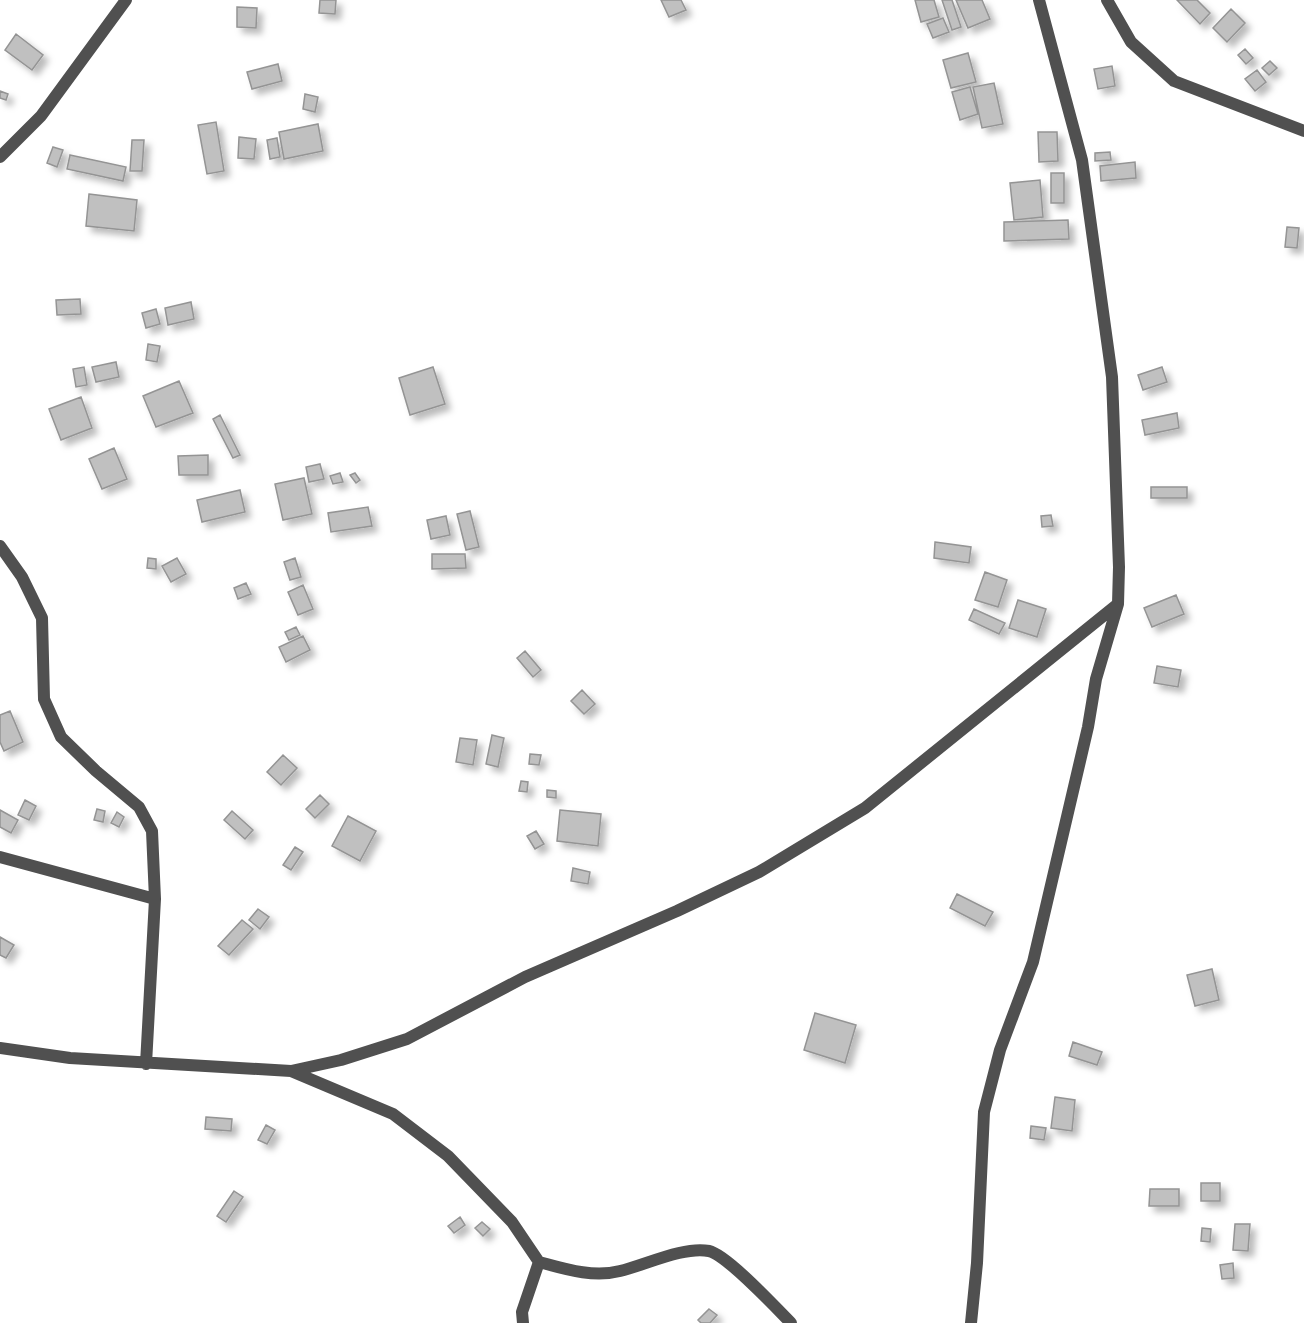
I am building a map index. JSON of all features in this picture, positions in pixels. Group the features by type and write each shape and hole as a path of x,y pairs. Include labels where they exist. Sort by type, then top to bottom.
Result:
{"street":[{"path":"0,157 41,116 126,0"},
{"path":"971,1323 977,1263 984,1112 1000,1050 1033,962 1088,727 1096,679 1118,604 1119,567 1110,365 1082,160 1039,0"},
{"path":"1107,0 1131,42 1174,81 1304,130"},
{"path":"0,546 22,577 42,618 44,699 61,736 96,771 139,807 152,831 155,899 146,1064"},
{"path":"0,1048 69,1058 291,1071 341,1060 407,1039 525,977 677,911 759,872 865,808 1118,604"},
{"path":"0,857 155,899"},
{"path":"291,1071 393,1114 448,1156 512,1222 539,1262 578,1273 618,1272 688,1251 710,1251 736,1269 791,1323"},
{"path":"523,1323 522,1312 539,1262"}],"building":[{"path":"320,0 336,0 335,14 319,13"},
{"path":"661,0 681,0 686,10 669,17"},
{"path":"915,0 934,0 939,17 921,22"},
{"path":"942,0 952,0 961,27 952,30"},
{"path":"956,0 982,0 990,19 968,28"},
{"path":"1177,0 1197,0 1210,13 1200,24"},
{"path":"237,7 257,8 256,28 237,27"},
{"path":"1231,9 1245,23 1227,42 1213,28"},
{"path":"943,18 949,32 933,38 927,24"},
{"path":"16,34 43,55 32,70 5,50"},
{"path":"1245,49 1253,58 1246,64 1238,55"},
{"path":"968,53 976,82 951,88 943,60"},
{"path":"1270,61 1277,68 1269,75 1262,68"},
{"path":"278,64 282,81 252,89 247,72"},
{"path":"1112,66 1115,86 1098,89 1094,69"},
{"path":"1257,70 1266,82 1255,91 1245,79"},
{"path":"994,83 1003,124 982,128 973,87"},
{"path":"970,87 978,114 960,120 952,92"},
{"path":"0,91 8,94 6,100 0,98"},
{"path":"305,94 318,97 315,112 303,109"},
{"path":"216,122 224,171 207,174 198,125"},
{"path":"318,124 323,151 284,159 279,132"},
{"path":"1038,132 1057,132 1058,161 1039,162"},
{"path":"239,137 256,139 254,159 238,158"},
{"path":"277,138 280,157 270,159 267,140"},
{"path":"132,140 144,140 142,171 130,171"},
{"path":"53,147 63,150 57,167 47,163"},
{"path":"1110,152 1111,160 1095,161 1095,153"},
{"path":"70,155 126,167 123,181 67,169"},
{"path":"1135,162 1136,178 1101,181 1100,166"},
{"path":"1051,173 1064,173 1064,203 1051,203"},
{"path":"1040,180 1043,217 1014,220 1010,183"},
{"path":"89,194 137,200 134,231 86,226"},
{"path":"1068,220 1069,239 1004,241 1004,222"},
{"path":"1287,227 1299,228 1297,248 1285,247"},
{"path":"80,299 81,314 57,315 56,300"},
{"path":"191,302 194,319 168,325 165,308"},
{"path":"156,309 160,324 146,328 142,313"},
{"path":"148,344 160,346 157,362 146,360"},
{"path":"116,362 119,377 96,382 92,367"},
{"path":"84,367 87,385 76,387 73,369"},
{"path":"433,367 445,404 410,415 399,378"},
{"path":"1162,367 1167,382 1143,390 1138,375"},
{"path":"179,381 193,413 156,427 143,396"},
{"path":"81,397 92,428 61,440 49,409"},
{"path":"1177,413 1179,428 1145,435 1142,420"},
{"path":"220,415 240,455 233,458 213,419"},
{"path":"114,448 127,479 102,489 89,459"},
{"path":"208,455 208,475 179,475 178,456"},
{"path":"320,464 324,479 309,482 306,467"},
{"path":"340,473 343,482 333,484 330,476"},
{"path":"355,473 360,480 356,483 350,475"},
{"path":"304,478 312,514 283,520 275,484"},
{"path":"1151,487 1187,487 1187,498 1151,498"},
{"path":"240,490 245,512 202,522 197,500"},
{"path":"368,507 372,526 331,532 328,513"},
{"path":"470,511 479,547 466,550 457,514"},
{"path":"1051,515 1053,526 1042,527 1041,516"},
{"path":"446,516 450,535 431,539 427,520"},
{"path":"935,542 971,547 969,563 934,558"},
{"path":"432,554 465,554 466,568 432,569"},
{"path":"148,558 156,559 156,569 147,568"},
{"path":"177,558 186,574 171,582 162,566"},
{"path":"295,558 301,577 290,580 284,562"},
{"path":"985,572 1007,580 998,607 975,600"},
{"path":"246,583 251,594 238,599 234,588"},
{"path":"303,585 313,609 298,615 288,592"},
{"path":"1176,595 1184,614 1152,627 1144,608"},
{"path":"1018,600 1046,609 1037,637 1009,628"},
{"path":"974,609 1005,623 999,634 969,620"},
{"path":"296,627 300,635 289,640 285,632"},
{"path":"303,636 310,650 286,662 279,647"},
{"path":"525,651 541,670 533,677 517,658"},
{"path":"1157,666 1181,670 1178,687 1154,683"},
{"path":"582,690 595,704 584,714 571,701"},
{"path":"10,711 23,742 4,751 0,742 0,715"},
{"path":"492,735 504,738 498,767 486,764"},
{"path":"460,738 477,740 473,765 456,762"},
{"path":"530,754 541,755 539,765 529,764"},
{"path":"283,755 297,768 281,785 267,772"},
{"path":"521,781 528,782 527,792 519,791"},
{"path":"547,790 556,791 556,798 547,797"},
{"path":"320,795 329,804 315,818 306,809"},
{"path":"25,800 36,806 29,820 18,815"},
{"path":"97,809 105,811 103,822 94,820"},
{"path":"0,810 18,820 11,833 0,827"},
{"path":"560,810 601,814 598,846 557,841"},
{"path":"232,811 253,830 245,839 224,820"},
{"path":"117,812 124,817 119,827 111,823"},
{"path":"348,816 376,831 360,861 332,846"},
{"path":"536,831 544,844 535,849 527,836"},
{"path":"295,847 303,852 291,870 283,865"},
{"path":"573,868 590,872 588,884 571,881"},
{"path":"957,894 993,912 985,926 950,908"},
{"path":"258,909 269,917 260,929 249,920"},
{"path":"242,920 253,929 229,955 218,946"},
{"path":"0,937 14,945 6,958 0,955"},
{"path":"1212,969 1219,1000 1195,1006 1187,975"},
{"path":"815,1013 856,1025 845,1063 804,1050"},
{"path":"1073,1042 1102,1052 1097,1065 1069,1056"},
{"path":"1055,1097 1075,1100 1072,1131 1051,1128"},
{"path":"206,1117 232,1119 231,1131 205,1129"},
{"path":"266,1125 275,1130 267,1144 258,1140"},
{"path":"1031,1126 1046,1128 1044,1140 1030,1138"},
{"path":"1201,1183 1220,1183 1220,1201 1201,1201"},
{"path":"1150,1189 1179,1189 1179,1206 1149,1206"},
{"path":"234,1191 243,1197 226,1222 217,1216"},
{"path":"460,1217 465,1225 454,1233 448,1226"},
{"path":"482,1222 490,1229 483,1236 475,1228"},
{"path":"1235,1224 1250,1224 1248,1251 1233,1250"},
{"path":"1202,1228 1211,1229 1210,1242 1201,1241"},
{"path":"1233,1263 1234,1278 1222,1279 1220,1265"},
{"path":"709,1309 717,1315 710,1323 701,1323 698,1320"}]}
